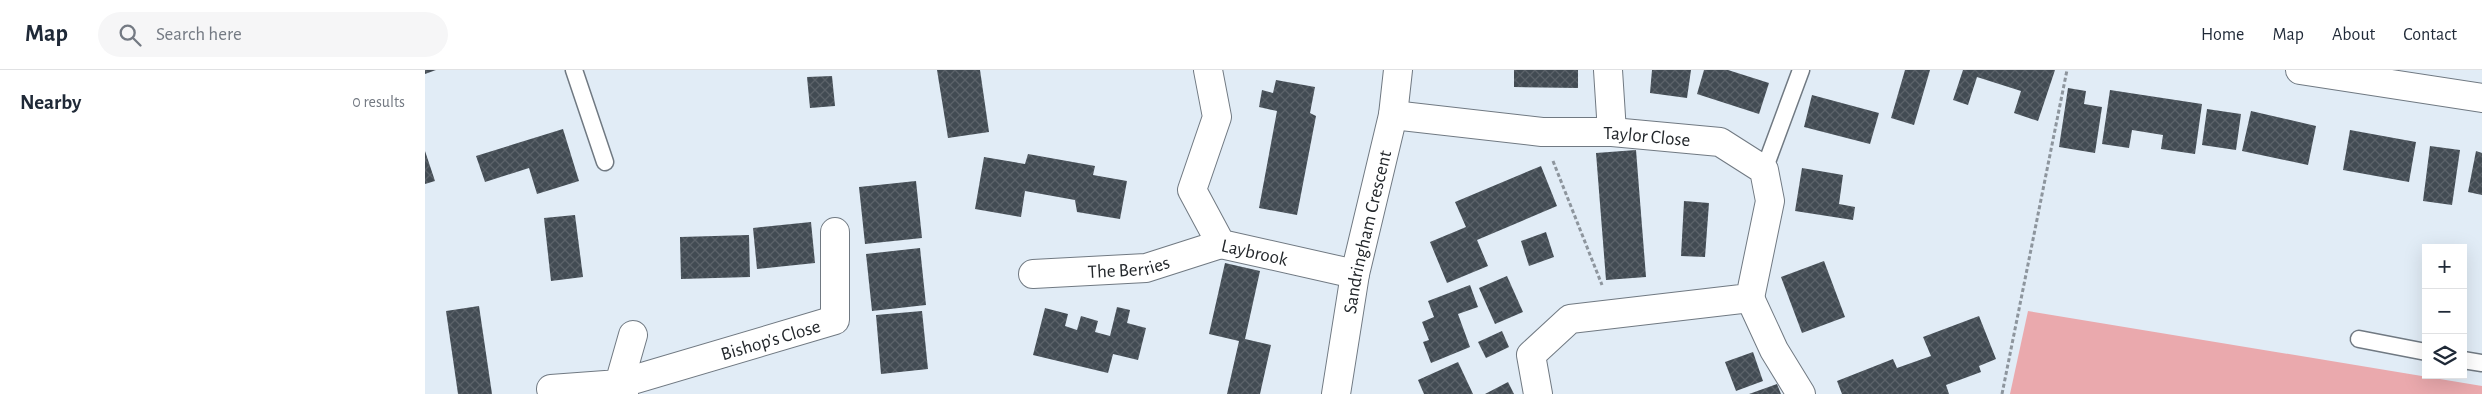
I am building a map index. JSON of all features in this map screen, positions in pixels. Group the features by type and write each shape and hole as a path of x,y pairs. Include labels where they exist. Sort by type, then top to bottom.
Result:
{"street":[{"name":"Laybrook","path":"1208,70 1217,117 1192,190 1221,244 1355,274"},
{"name":"Sandringham Crescent","path":"1336,394 1355,274 1393,115 1397,70"},
{"path":"1608,70 1612,132"},
{"path":"2300,70 2482,98"},
{"name":"Taylor Close","path":"1393,115 1542,132 1612,132 1720,142 1764,170"},
{"path":"1764,170 1770,201 1750,298 1774,350 1801,394"},
{"name":"Bishop's Close","path":"551,389 622,389 835,320 835,232"},
{"name":"The Berries","path":"1033,274 1146,268 1221,244"},
{"path":"1538,394 1531,355 1570,319 1750,298"},
{"path":"622,389 633,335"}],"lane":[{"path":"574,70 605,162"},
{"path":"1764,170 1801,70"},
{"path":"2359,339 2422,351"},
{"path":"2467,361 2482,363"}],"path":[{"path":"2002,394 2067,70"},
{"path":"1542,132 1613,314"}],"shaded area":[{"path":"2028,311 2422,376 2422,379 2440,379 2482,386 2482,394 2010,394"}],"building":[{"path":"425,70 436,70 425,74"},
{"path":"937,70 980,70 989,132 948,138"},
{"path":"1514,70 1578,70 1578,88 1514,87"},
{"path":"1652,70 1691,70 1687,98 1650,93"},
{"path":"1704,70 1728,70 1769,83 1759,114 1697,94"},
{"path":"1905,70 1930,70 1914,125 1891,118"},
{"path":"1963,70 2055,70 2038,121 2014,113 2021,91 1977,77 1968,105 1953,100"},
{"path":"832,76 835,106 810,108 807,77"},
{"path":"1276,80 1315,87 1310,113 1316,116 1297,215 1259,208 1277,111 1259,107 1262,90 1273,93"},
{"path":"2068,88 2086,91 2084,104 2102,107 2095,153 2059,147"},
{"path":"2110,90 2202,104 2195,154 2161,149 2163,135 2132,130 2129,148 2102,144"},
{"path":"1812,95 1879,113 1870,144 1804,127"},
{"path":"2207,109 2241,114 2236,150 2202,145"},
{"path":"2251,111 2316,126 2308,165 2242,151"},
{"path":"563,129 579,181 537,194 529,168 485,182 476,156"},
{"path":"2350,130 2416,142 2409,182 2343,170"},
{"path":"2430,146 2460,150 2452,205 2423,201"},
{"path":"1636,150 1646,277 1606,280 1596,153"},
{"path":"425,151 435,181 425,184"},
{"path":"2476,151 2482,153 2482,195 2468,192"},
{"path":"1028,154 1095,166 1093,175 1127,181 1120,219 1077,212 1075,200 1025,191 1021,217 975,209 984,157 1025,164"},
{"path":"1541,166 1557,206 1477,240 1488,266 1447,283 1430,242 1466,227 1455,202"},
{"path":"1802,168 1843,175 1839,204 1855,207 1853,220 1795,211"},
{"path":"916,181 922,238 865,244 859,187"},
{"path":"1684,201 1709,203 1705,257 1681,256"},
{"path":"575,215 583,277 551,281 544,218"},
{"path":"811,222 815,263 757,269 753,228"},
{"path":"1546,232 1554,257 1529,266 1521,241"},
{"path":"749,235 750,277 681,279 680,237"},
{"path":"920,248 926,305 872,311 866,254"},
{"path":"1824,261 1845,317 1802,333 1781,277"},
{"path":"1225,263 1260,271 1245,339 1271,345 1260,394 1227,394 1239,341 1209,334"},
{"path":"1507,276 1523,312 1495,324 1479,288"},
{"path":"1470,285 1478,307 1458,314 1470,347 1431,363 1423,342 1429,340 1422,322 1434,317 1428,301"},
{"path":"479,306 492,394 458,394 446,311"},
{"path":"1117,307 1130,310 1127,323 1146,328 1138,360 1113,354 1108,373 1033,355 1045,308 1068,314 1065,326 1077,330 1081,316 1098,321 1095,332 1110,336"},
{"path":"922,311 928,369 881,374 876,315"},
{"path":"1979,316 1996,359 1979,366 1981,372 1946,385 1949,394 1842,394 1837,381 1893,359 1897,368 1931,356 1923,337"},
{"path":"1502,331 1509,347 1486,358 1478,342"},
{"path":"1753,352 1763,381 1736,391 1725,362"},
{"path":"1458,362 1473,394 1424,394 1418,380"},
{"path":"1508,382 1514,394 1485,394"},
{"path":"1777,384 1781,394 1749,394"}]}
